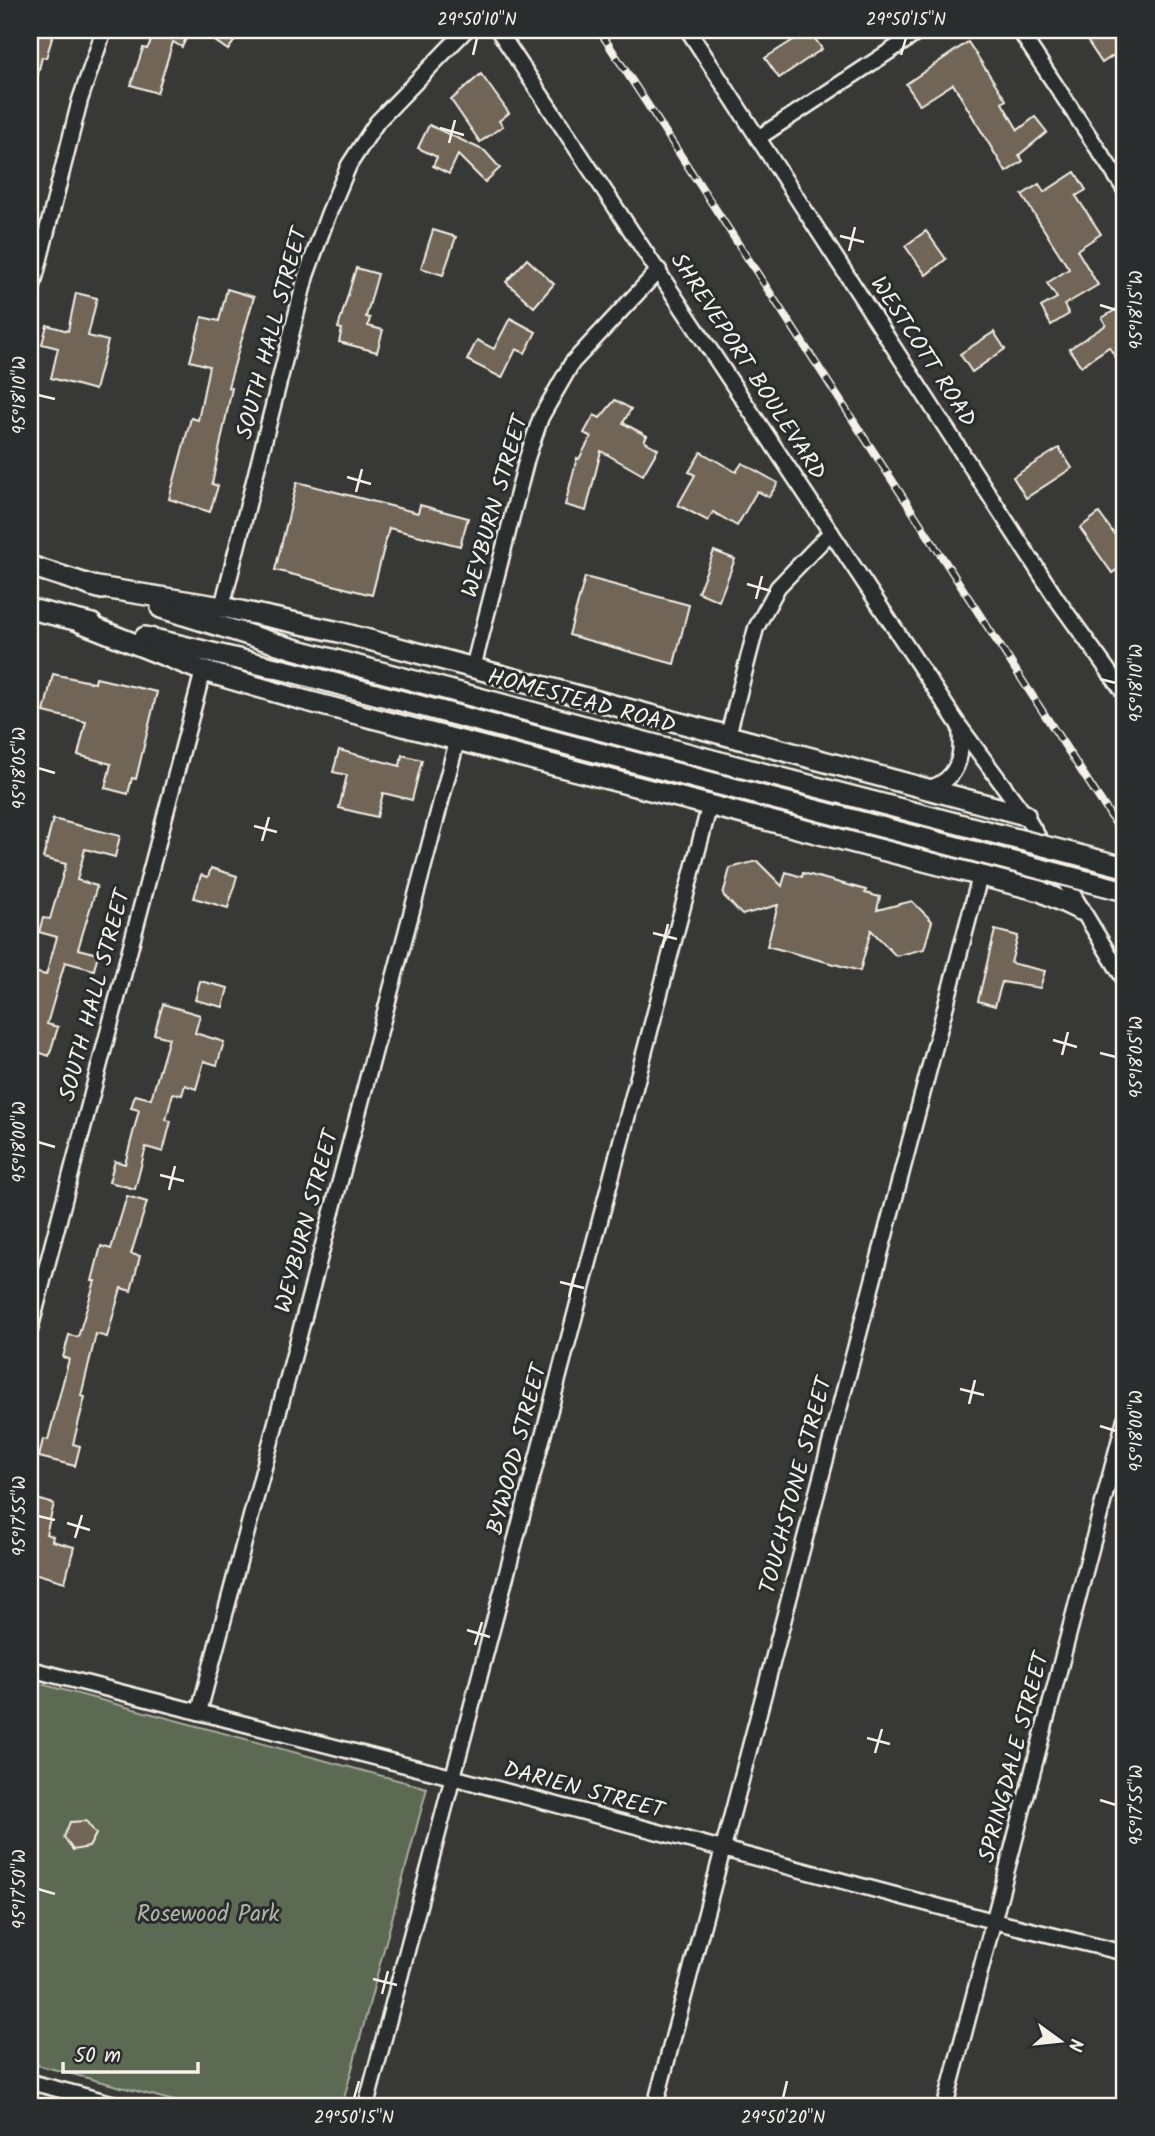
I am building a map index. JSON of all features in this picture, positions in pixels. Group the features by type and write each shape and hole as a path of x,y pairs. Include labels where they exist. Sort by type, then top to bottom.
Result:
{"main road":[{"name":"HOMESTEAD ROAD","path":"30,566 294,649 1125,867"},
{"path":"91,586 222,607 339,632 1025,815"},
{"name":"HOMESTEAD ROAD","path":"30,608 288,671 1125,891"},
{"path":"80,622 203,671 457,741 1040,891 1080,910"},
{"path":"1040,891 1048,889 1061,876"}],"street":[{"path":"30,298 80,100 104,30"},
{"name":"SOUTH HALL STREET","path":"222,607 306,276 349,165 377,122 466,30"},
{"name":"SHREVEPORT BOULEVARD","path":"498,30 960,727 1025,815 1125,981"},
{"name":"WESTCOTT ROAD","path":"688,30 1056,598 1121,677 1125,694"},
{"path":"758,138 922,30"},
{"path":"1019,30 1125,190"},
{"name":"WEYBURN STREET","path":"473,668 527,458 541,417 572,363 659,270"},
{"path":"728,735 756,628 778,587 831,532"},
{"name":"SOUTH HALL STREET","path":"30,1330 203,671"},
{"path":"930,788 948,779 961,759 960,727"},
{"name":"WEYBURN STREET","path":"199,1713 457,741"},
{"name":"BYWOOD STREET","path":"366,2106 710,804"},
{"name":"TOUCHSTONE STREET","path":"655,2106 980,876"},
{"name":"SPRINGDALE STREET","path":"945,2106 1125,1419"},
{"name":"DARIEN STREET","path":"30,1670 452,1777 993,1922 1125,1953"},
{"path":"30,2082 95,2103 123,2106"}],"green space":[{"name":"Rosewood Park","path":"30,1681 427,1788 342,2106 193,2106 30,2063"}],"building":[{"path":"30,30 53,35 46,58 42,57 35,86 30,85"},
{"path":"149,30 190,30 182,47 173,42 157,93 131,85 143,48 147,49 155,33"},
{"path":"199,30 242,30 228,50"},
{"path":"809,30 822,49 779,78 765,58"},
{"path":"1080,30 1111,30 1124,48 1102,63"},
{"path":"968,42 1006,100 1002,103 1018,130 1035,117 1047,132 1019,155 1023,161 1006,172 953,84 920,105 906,84"},
{"path":"481,74 509,113 499,121 503,126 480,142 451,100"},
{"path":"429,125 485,151 500,168 485,182 458,155 449,174 433,166 437,157 418,148"},
{"path":"1075,172 1086,190 1076,196 1101,234 1077,250 1098,285 1064,305 1069,314 1051,325 1041,307 1057,298 1047,283 1069,269 1022,195 1039,184 1044,192"},
{"path":"433,230 456,237 443,275 421,268"},
{"path":"926,231 946,259 926,275 905,246"},
{"path":"527,259 554,284 534,307 506,282"},
{"path":"356,268 378,274 366,317 370,318 368,326 383,330 377,352 339,342 342,329 338,328"},
{"path":"227,289 254,297 228,387 232,388 212,484 218,486 210,512 169,499 191,418 198,420 209,366 190,361 202,317 219,321"},
{"path":"76,293 97,298 88,336 108,341 95,390 51,378 58,348 42,344 47,325 68,331"},
{"path":"1125,304 1125,372 1109,347 1081,366 1069,349 1106,325 1102,318"},
{"path":"510,318 536,332 525,353 516,349 502,378 467,360 477,340 494,349"},
{"path":"994,332 1005,349 972,372 960,354"},
{"path":"615,400 631,409 623,423 647,436 644,441 658,449 643,475 601,451 586,511 565,505 577,458 579,459 591,437 584,433 594,415 600,418"},
{"path":"1059,448 1072,468 1026,498 1013,477"},
{"path":"701,452 736,472 742,463 778,483 769,497 757,491 737,526 713,512 708,521 678,505 695,475 689,472"},
{"path":"297,482 418,513 420,505 468,518 460,546 389,528 372,595 275,570"},
{"path":"1099,513 1125,549 1125,564 1112,573 1080,528"},
{"path":"714,551 735,559 719,601 698,592"},
{"path":"585,577 689,605 674,664 569,635"},
{"path":"53,674 95,683 96,678 157,692 136,779 132,778 128,794 105,788 111,764 78,755 86,722 44,712"},
{"path":"339,750 400,766 402,755 422,760 412,800 383,793 377,817 339,808 347,775 333,772"},
{"path":"53,819 120,836 115,857 85,849 77,880 97,886 78,949 98,954 94,970 65,962 47,1024 58,1027 49,1056 30,1049 30,971 46,975 57,937 39,932 43,918 50,919 66,864 43,858"},
{"path":"757,861 782,886 786,872 802,877 803,873 866,890 865,893 880,897 877,910 912,901 932,921 924,949 896,956 871,930 860,971 767,946 778,905 742,915 723,895 730,868"},
{"path":"211,868 237,876 228,908 194,898 201,875 208,877"},
{"path":"995,930 1018,936 1011,963 1045,971 1040,988 1002,982 995,1006 978,1001"},
{"path":"200,981 228,988 223,1007 195,1000"},
{"path":"163,1004 200,1015 195,1033 224,1042 217,1065 204,1061 196,1089 185,1085 182,1095 173,1093 166,1120 171,1121 163,1152 146,1147 135,1189 109,1182 115,1161 125,1164 139,1110 131,1108 135,1095 151,1099 169,1038 154,1034"},
{"path":"127,1196 147,1202 131,1254 140,1256 131,1291 121,1288 107,1337 96,1334 81,1396 85,1397 73,1444 80,1446 75,1466 39,1457 43,1439 48,1440 69,1359 63,1357 69,1335 78,1337 95,1281 92,1281 101,1246 111,1249"},
{"path":"30,1497 54,1504 46,1534 53,1536 52,1541 74,1547 65,1582 30,1572"},
{"path":"86,1821 96,1834 89,1847 73,1850 64,1837 70,1822"}],"railway":[{"path":"599,30 1125,838"}]}
